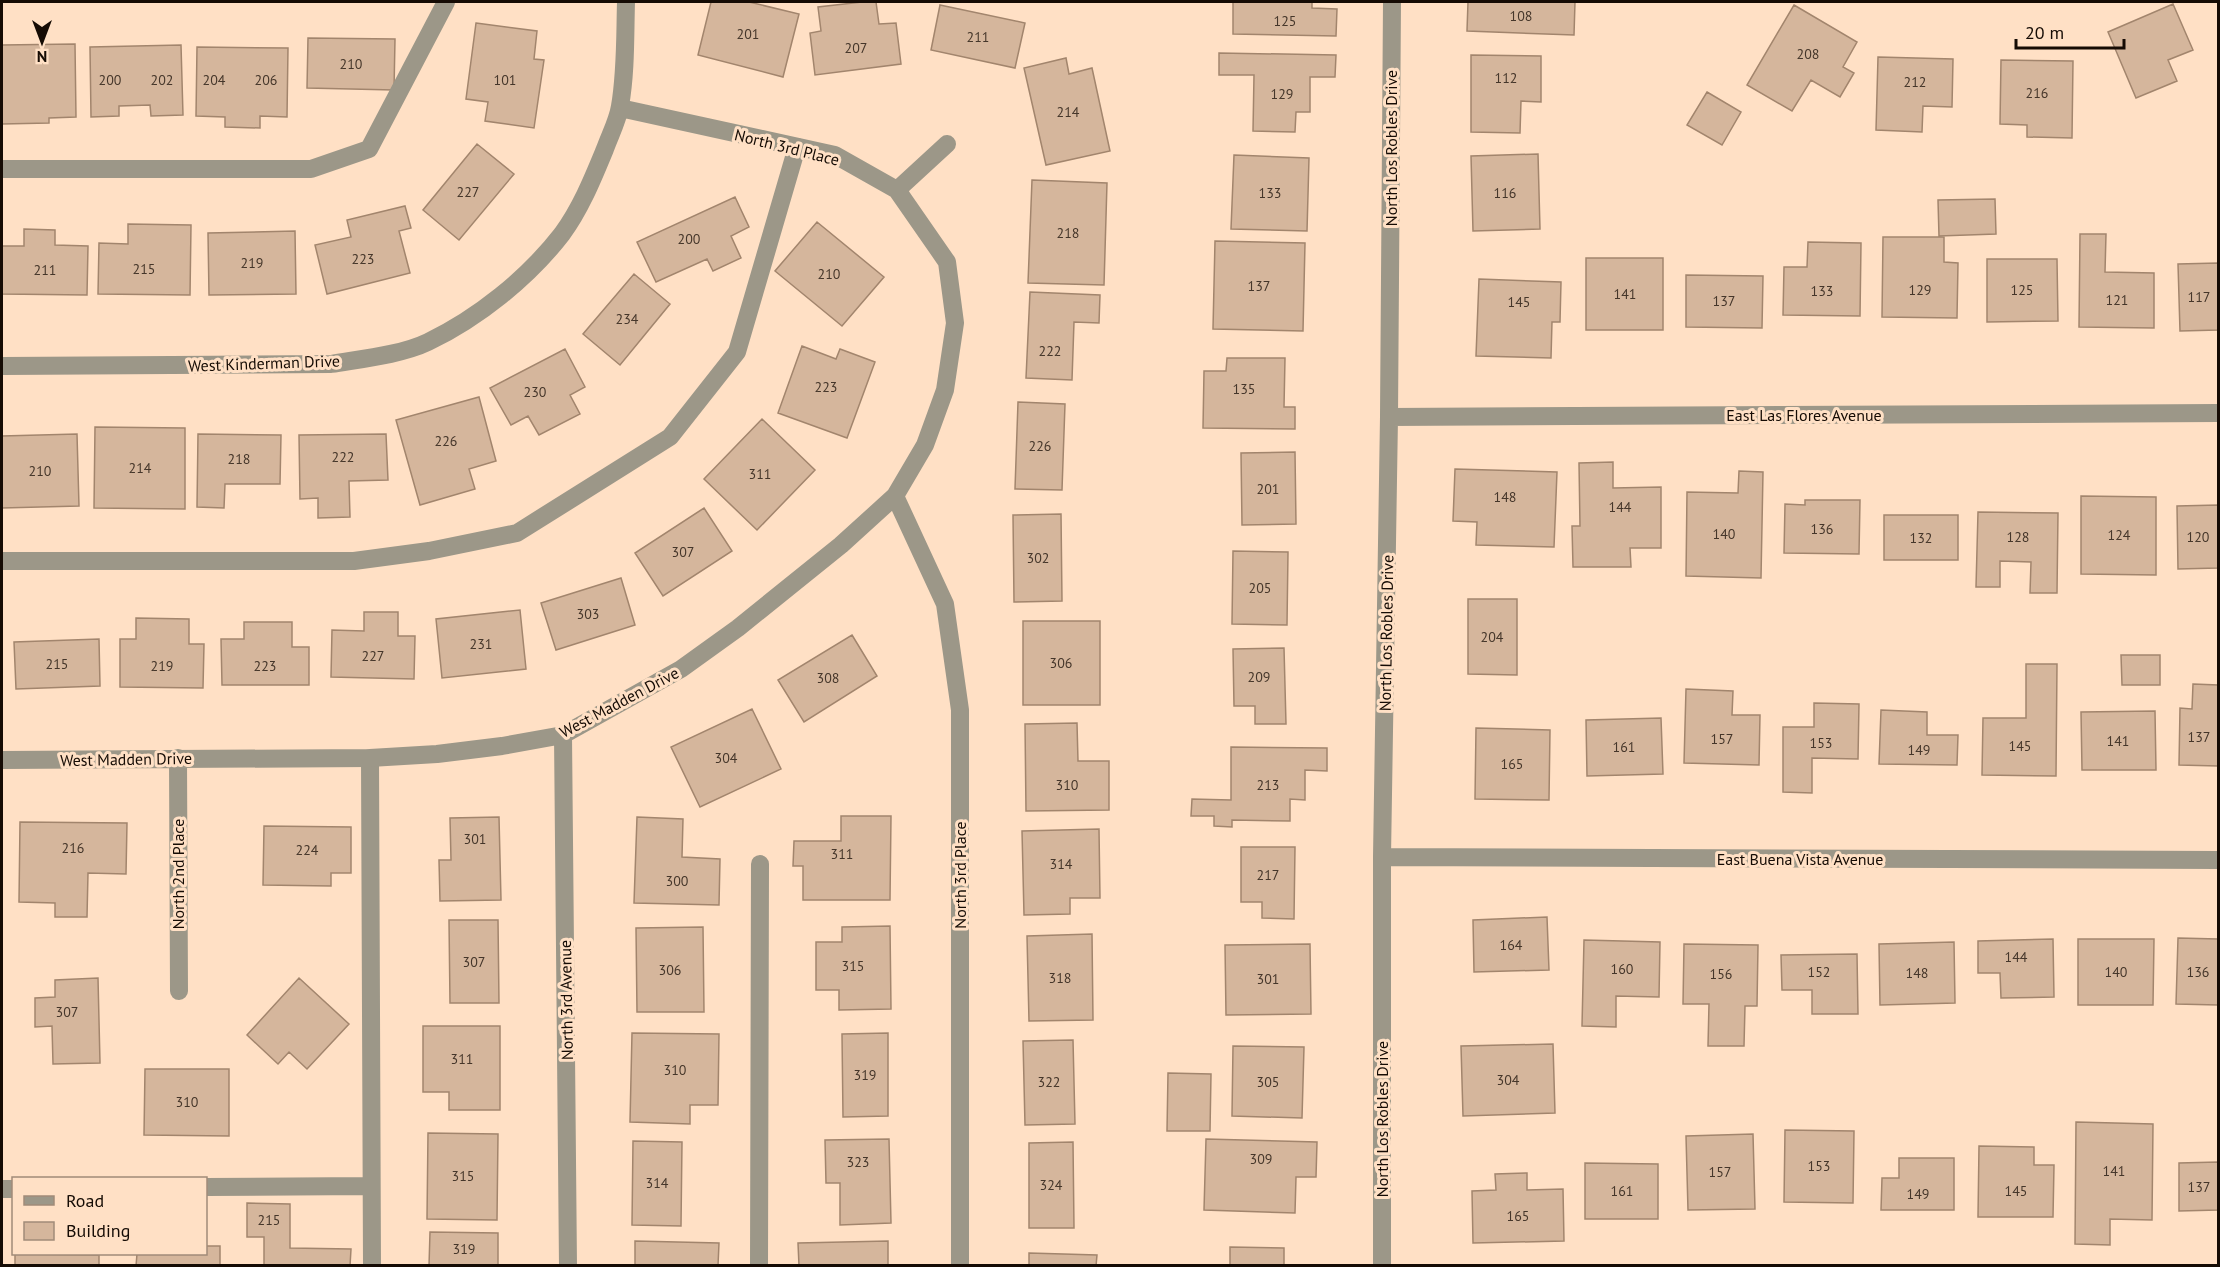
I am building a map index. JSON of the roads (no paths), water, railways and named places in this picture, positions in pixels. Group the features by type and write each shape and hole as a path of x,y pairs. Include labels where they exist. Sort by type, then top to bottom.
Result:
{"street":[{"path":"2,169 311,169 369,149 446,2"},
{"path":"620,108 626,2"},
{"name":"North Los Robles Drive","path":"1382,1266 1382,857 1389,417 1392,2"},
{"name":"North 3rd Place","path":"620,108 835,155 897,190 947,262"},
{"name":"West Kinderman Drive","path":"2,366 330,364 381,356 426,343 466,321 500,295 531,268 562,233 590,186 620,108"},
{"path":"897,190 947,144"},
{"path":"2,561 354,561 429,551 516,533 670,436 737,352 797,147"},
{"name":"West Madden Drive","path":"2,760 370,758 437,754 563,735 681,669 738,628 841,545 895,496 925,446 945,390 955,323 947,262"},
{"name":"East Las Flores Avenue","path":"1389,417 2218,413"},
{"name":"North 3rd Place","path":"895,496 945,604 960,710 960,1266"},
{"name":"North 3rd Avenue","path":"563,735 568,1266"},
{"name":"North 2nd Place","path":"178,758 179,991"},
{"path":"370,758 372,1266"},
{"name":"East Buena Vista Avenue","path":"1382,857 2218,860"},
{"path":"759,1266 760,864"},
{"path":"207,1187 371,1186"}]}
